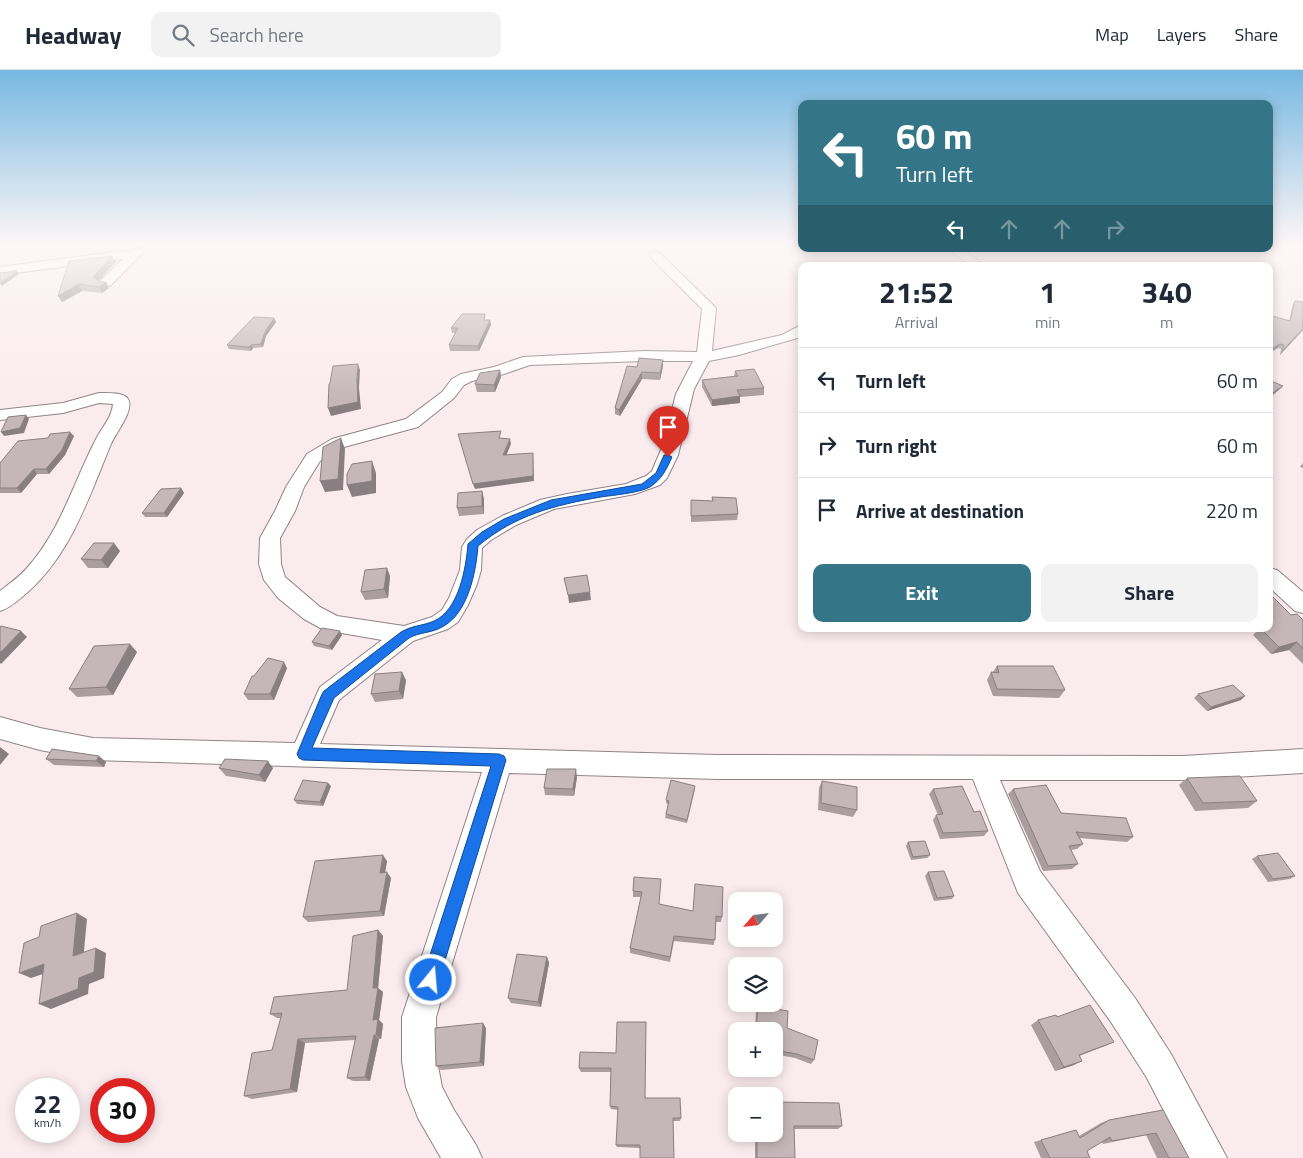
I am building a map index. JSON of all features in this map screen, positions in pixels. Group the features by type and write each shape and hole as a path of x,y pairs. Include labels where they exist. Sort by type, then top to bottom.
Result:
{"street":[{"path":"303,754 329,694 405,635 416,629 437,625 450,616 464,590 471,565 473,544 508,521 555,502 645,486 660,475 668,457 684,394 692,374 703,357 709,308 698,297"},
{"path":"405,635 332,624 312,613 286,592 275,580 270,564 270,538 285,511 294,487 314,458 322,451 338,443 394,429 418,420 448,395 458,382 467,377 498,371 528,360 644,356 703,357 734,352 787,338 798,333"},
{"path":"0,416 66,407 92,399 114,398 121,401 121,409 104,440 69,523 34,574 0,603"},
{"path":"1273,579 1303,605"},
{"path":"0,728 40,739 93,749 718,767 1183,768 1303,762"},
{"path":"463,1158 436,1116 423,1086 419,1017 499,760"},
{"path":"981,767 1029,882 1123,1010 1159,1066 1208,1158"}],"building":[{"path":"1295,301 1303,302 1303,329 1282,351 1284,345 1280,344 1273,348 1273,316 1290,321"},
{"path":"462,314 485,314 484,320 490,320 478,346 449,345 458,328 451,328"},
{"path":"254,317 274,318 265,332 261,344 249,347 227,345"},
{"path":"639,358 663,360 660,373 642,372 619,410 615,408 627,366 637,367"},
{"path":"358,364 358,402 328,408 329,384 333,366"},
{"path":"754,369 764,388 737,390 740,396 712,400 702,380 738,376 735,371"},
{"path":"500,370 494,385 475,384 480,373"},
{"path":"1273,382 1283,386 1273,393"},
{"path":"26,415 20,428 1,432 8,417"},
{"path":"501,431 499,438 510,439 503,455 533,453 533,476 473,484 458,434"},
{"path":"70,432 62,450 46,469 34,469 17,488 0,488 0,463 18,441 48,438 50,434"},
{"path":"341,438 338,479 320,481 323,447"},
{"path":"372,461 372,481 347,485 347,474 352,464"},
{"path":"181,488 164,513 142,513 161,489"},
{"path":"482,491 482,506 457,508 458,493"},
{"path":"712,497 736,498 738,514 691,516 691,500 713,501"},
{"path":"94,543 114,543 101,560 81,559"},
{"path":"387,568 384,589 361,592 365,570"},
{"path":"587,575 590,592 568,595 564,578"},
{"path":"1273,597 1291,615 1297,614 1303,620 1303,649 1297,642 1279,647 1264,632 1273,632"},
{"path":"0,627 21,631 0,653"},
{"path":"322,628 340,631 329,646 312,642"},
{"path":"130,644 106,687 69,689 94,646"},
{"path":"268,658 284,662 270,694 244,694 252,676"},
{"path":"997,666 1053,666 1065,690 997,689 991,672 999,673"},
{"path":"402,672 399,691 371,694 375,674"},
{"path":"1233,685 1245,696 1211,707 1198,694"},
{"path":"52,749 99,756 96,761 46,759"},
{"path":"225,759 268,761 259,775 219,768"},
{"path":"547,769 576,769 573,789 544,788"},
{"path":"1240,776 1257,801 1203,803 1187,778"},
{"path":"303,780 328,783 320,802 294,800"},
{"path":"671,780 695,786 687,820 666,814 669,801 666,800"},
{"path":"822,781 857,787 857,810 821,803"},
{"path":"1046,785 1061,813 1126,818 1133,837 1076,832 1083,844 1069,846 1078,864 1048,866 1013,789"},
{"path":"962,786 974,812 980,811 988,831 943,833 936,815 943,814 933,789"},
{"path":"925,841 930,855 913,857 908,842"},
{"path":"1278,853 1295,876 1273,879 1257,856"},
{"path":"383,855 380,873 387,872 380,911 303,917 315,861"},
{"path":"944,871 954,896 937,898 928,872"},
{"path":"634,877 661,879 659,904 693,911 695,884 723,887 722,917 716,916 715,940 674,936 670,957 630,948 642,892 633,891"},
{"path":"77,913 73,956 96,948 94,972 79,978 78,989 39,1004 44,964 19,973 24,943 39,937 41,926"},
{"path":"378,930 373,988 378,988 373,1020 378,1019 376,1035 374,1035 365,1077 347,1078 356,1036 298,1039 290,1089 244,1096 252,1053 272,1050 282,1013 270,1014 274,997 347,990 353,936"},
{"path":"517,954 547,957 538,1002 508,998"},
{"path":"1090,1005 1114,1042 1079,1055 1082,1061 1064,1067 1038,1020 1056,1015 1057,1017"},
{"path":"788,1011 787,1028 818,1040 814,1060 783,1052 783,1022 757,1022 758,1012"},
{"path":"617,1022 646,1022 645,1098 680,1098 681,1118 673,1118 674,1158 640,1158 640,1145 616,1145 618,1107 610,1106 611,1068 579,1068 580,1052 616,1053"},
{"path":"483,1023 480,1062 436,1066 435,1028"},
{"path":"783,1102 839,1103 842,1126 794,1126 795,1158 757,1158 757,1142 783,1142"},
{"path":"1163,1110 1189,1158 1169,1158 1156,1133 1112,1141 1110,1137 1087,1151 1090,1158 1050,1158 1041,1140 1076,1130 1080,1138 1109,1120"}],"route":[{"path":"431,980 499,760 303,754 329,694 405,635 416,629 437,625 450,616 464,590 471,565 473,544 486,534 508,521 555,502 645,486 660,475 668,457"}]}
